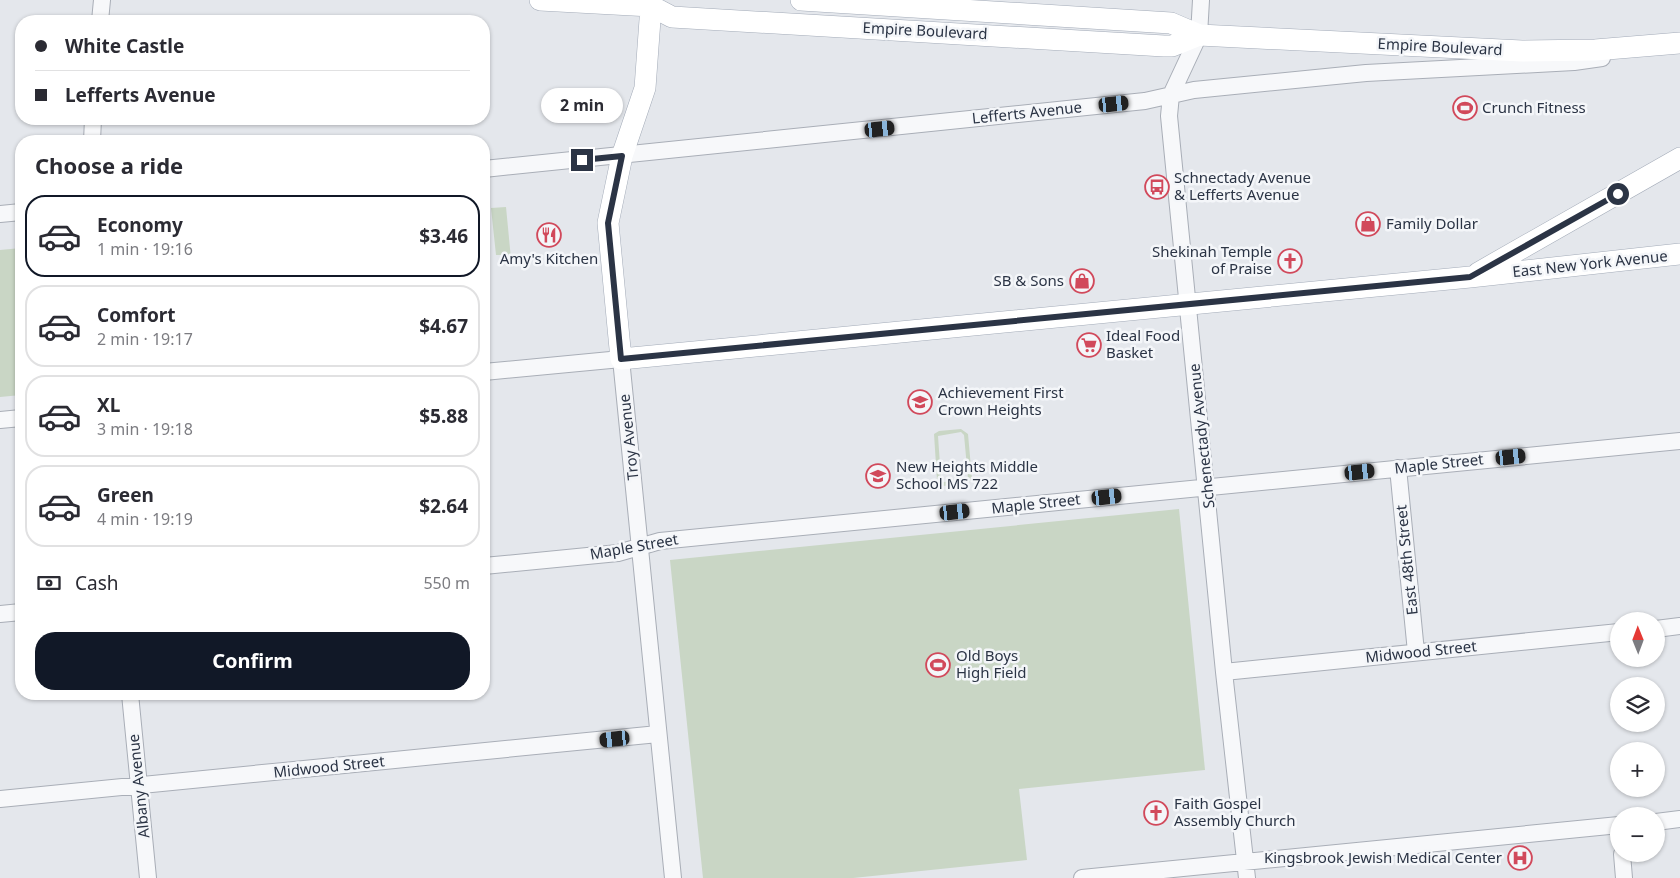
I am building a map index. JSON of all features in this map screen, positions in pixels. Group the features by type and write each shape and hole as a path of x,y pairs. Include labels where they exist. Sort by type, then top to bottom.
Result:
{"main road":[{"name":"Empire Boulevard","path":"540,0 655,2 672,17 1172,46 1199,36"},
{"name":"Empire Boulevard","path":"801,0 1171,23 1199,36 1522,51 1627,48 1680,42"},
{"name":"Troy Avenue","path":"621,359 608,223 622,156 645,88 655,2"},
{"name":"East New York Avenue","path":"1470,277 1680,158"},
{"name":"East New York Avenue","path":"621,359 1189,302 1470,277 1680,254"}],"street":[{"path":"101,15 102,0"},
{"name":"Schenectady Avenue","path":"1201,0 1199,36 1171,95 1169,116 1189,302 1224,672 1246,870"},
{"name":"Lefferts Avenue","path":"490,168 1145,101 1194,90 1366,73 1574,62 1609,57 1627,48"},
{"path":"0,214 15,213"},
{"name":"East New York Avenue","path":"490,371 621,359"},
{"name":"Troy Avenue","path":"621,359 673,878"},
{"path":"0,420 15,419"},
{"name":"Maple Street","path":"490,565 618,553 660,541 1680,441"},
{"name":"East 48th Street","path":"1398,468 1416,652"},
{"path":"0,614 15,613"},
{"path":"1665,628 1680,626"},
{"name":"Midwood Street","path":"1224,672 1610,633"},
{"name":"Albany Avenue","path":"131,700 148,878"},
{"name":"Midwood Street","path":"0,800 658,734"},
{"path":"1665,821 1680,819"},
{"path":"1082,878 1246,870 1610,827"},
{"path":"1623,862 1624,878"}],"green space":[{"path":"506,207 511,259 502,260 501,255 496,255 491,208"},
{"path":"15,249 15,396 0,397 0,250"},
{"path":"961,429 968,434 972,479 967,484 942,486 937,480 934,434 939,431","holes":["961,432 964,435 968,478 966,480 943,482 941,479 938,436"]},
{"name":"Old Boys High Field","path":"1179,509 1205,770 1019,789 1027,860 853,878 703,878 670,560"}],"place":[{"name":"Crunch Fitness","path":"1465,108"},
{"name":"Schnectady Avenue & Lefferts Avenue","path":"1157,187"},
{"name":"Family Dollar","path":"1368,224"},
{"name":"Amy's Kitchen","path":"549,235"},
{"name":"Shekinah Temple of Praise","path":"1290,261"},
{"name":"SB & Sons","path":"1082,281"},
{"name":"Ideal Food Basket","path":"1089,345"},
{"name":"Achievement First Crown Heights","path":"920,402"},
{"name":"New Heights Middle School MS 722","path":"878,476"},
{"name":"Old Boys High Field","path":"938,665"},
{"name":"Faith Gospel Assembly Church","path":"1156,813"},
{"name":"Kingsbrook Jewish Medical Center","path":"1520,858"}],"route":[{"path":"582,160 622,156 608,223 621,359 1189,302 1470,277 1618,194"}]}
